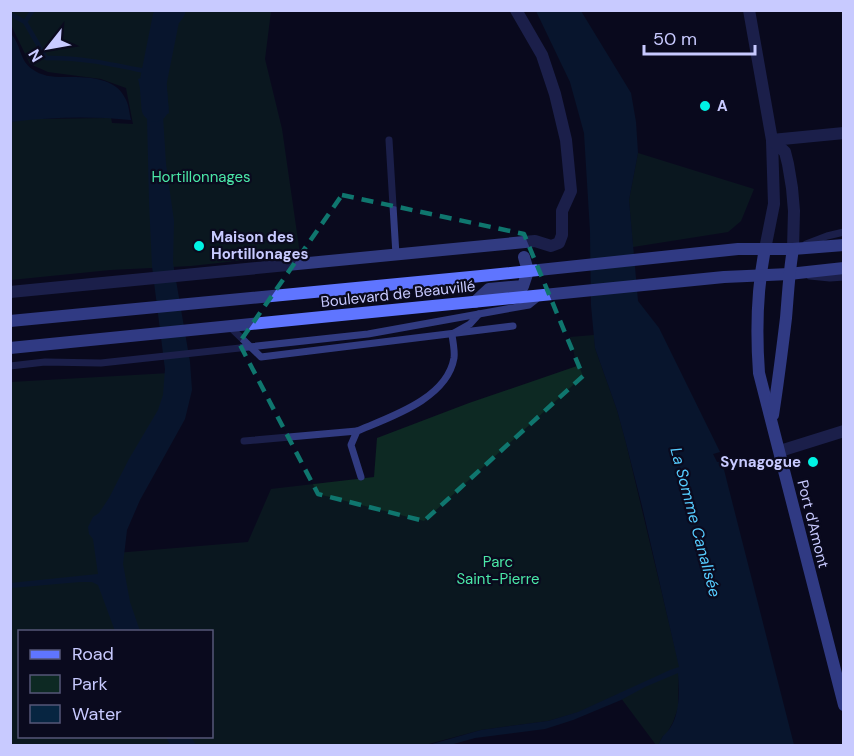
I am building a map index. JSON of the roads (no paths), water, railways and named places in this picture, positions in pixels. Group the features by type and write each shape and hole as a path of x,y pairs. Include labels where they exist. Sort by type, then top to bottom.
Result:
{"main road":[{"name":"Boulevard de Beauvillé","path":"10,321 738,249 793,249 843,245"},
{"name":"Port d'Amont","path":"765,249 760,276 758,363 843,705"},
{"name":"Port d'Amont","path":"772,420 793,249"},
{"name":"Boulevard de Beauvillé","path":"10,348 230,326 477,308 556,294 843,268"}],"street":[{"path":"10,291 535,241 551,246 559,243 562,235 562,211 571,191 566,140 555,94 542,55 516,10"},
{"path":"749,10 772,140 774,204 765,249"},
{"path":"772,140 843,133"},
{"path":"772,140 785,152 788,164 794,211 793,249"},
{"path":"477,308 489,289 523,286 534,270 514,244"},
{"path":"780,451 843,431"}],"lane":[{"path":"389,140 396,255"},
{"path":"793,249 843,232"},
{"path":"789,274 843,277"},
{"path":"452,335 470,324 477,308"},
{"path":"10,366 45,362 101,363 368,334 477,308"},
{"path":"230,326 261,357 513,326"},
{"path":"244,441 357,432 404,410 436,390 446,378 454,358 452,335"},
{"path":"357,432 351,446 361,477"}],"water":[{"name":"La Somme Canalisée","path":"536,11 581,11 631,93 638,153 629,200 638,301 659,328 720,452 713,454 717,462 722,462 794,745 658,745 676,716 679,698 678,673 621,700 545,729 475,738 450,745 425,746 481,730 548,721 578,712 679,667 626,443 595,348 584,133 570,82"},
{"path":"11,34 25,61 39,73 55,77 98,79 114,85 126,100 131,120 71,118 11,122"},
{"path":"165,67 169,113 163,116 166,164 174,221 173,263 190,362 192,390 185,419 140,500 127,530 123,564 130,602 140,630 115,630 98,585 92,582 11,588 10,583 98,574 93,539 88,527 93,517 99,513 109,498 158,410 163,395 165,369 152,266 147,116 138,79"},
{"path":"166,738 192,738 196,745 170,745"}],"waterway":[{"path":"25,22 33,10"},
{"path":"155,108 153,83 166,18 172,10"},
{"path":"10,14 25,22 46,58 87,60 155,73"}],"place":[{"name":"A","path":"705,106"},
{"name":"Maison des Hortillonages","path":"199,246"},
{"name":"Synagogue","path":"813,462"}],"park label":[{"name":"Hortillonnages","path":"201,177"},
{"name":"Parc Saint-Pierre","path":"498,570"}]}
